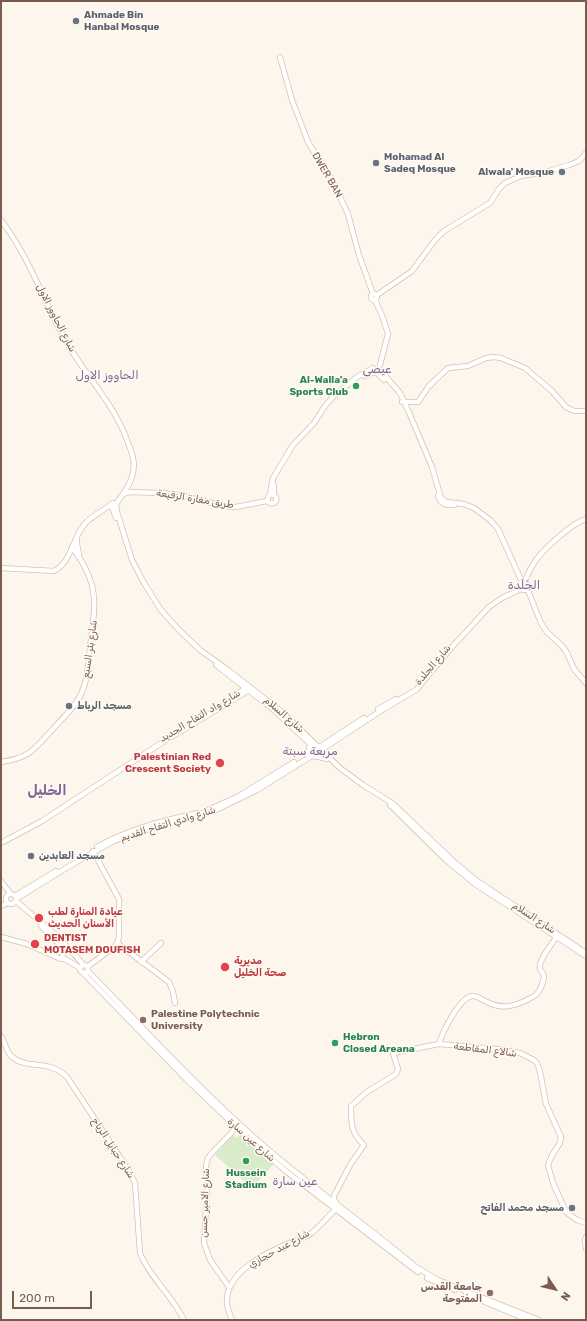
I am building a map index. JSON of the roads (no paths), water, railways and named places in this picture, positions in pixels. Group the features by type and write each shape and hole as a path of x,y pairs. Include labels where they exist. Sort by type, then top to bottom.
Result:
{"street":[{"name":"DWER BAN","path":"280,57 292,100 308,142 332,180 348,214 361,261 388,334 380,365 382,368 376,371"},
{"path":"375,297 412,271 437,237 444,231 490,203 505,183 521,176 546,172 569,165 579,161 586,153"},
{"name":"شارع الحاووز الاول","path":"1,220 14,238 29,264 67,343 116,415 121,425 133,457 132,480 129,486"},
{"path":"403,402 418,402 429,386 448,368 468,366 486,358 494,357 501,358 525,368 552,391 566,407 574,411 586,411"},
{"path":"272,495 276,499 275,503 270,504 268,497 272,495 273,478 293,445 314,423 329,401 357,377 376,371 400,393 432,467 443,500 470,506 479,511 494,524 503,539 541,623 546,631 563,646 574,670 586,682"},
{"path":"1,568 54,571 61,566 82,527 93,516 111,505 129,486 130,490 134,492"},
{"name":"طريق مغارة الزقيعة","path":"123,494 134,492 180,495 223,506 236,507 268,501"},
{"name":"شارع السلام","path":"123,494 116,504 117,512 132,560 161,610 200,650 249,689 310,744 319,750"},
{"name":"شارع السلام","path":"111,505 129,561 159,611 181,636 198,652 240,684 282,712 350,779 388,803 446,860 475,884 586,953"},
{"path":"523,586 542,556 574,527 586,520"},
{"path":"67,557 77,557 76,544 79,533"},
{"name":"شارع بئر السبع","path":"1,761 24,757 33,751 75,705 84,686 87,676 95,603 90,578 71,548"},
{"name":"شارع الجلدة","path":"319,750 416,690 451,648 489,607 523,586"},
{"name":"شارع الجلدة","path":"319,750 376,710 412,691 453,641 484,607 497,598 523,586"},
{"path":"240,684 240,692"},
{"name":"شارع واد التفاح الجديد","path":"1,840 40,819 146,749 240,692 249,689"},
{"name":"شارع واد التفاح الجديد","path":"1,843 42,821 163,742 249,689"},
{"path":"310,744 309,756 319,757 326,757 329,745"},
{"name":"شارع وادي التفاح القديم","path":"1,906 114,838 133,830 200,812 223,803 254,788 319,750"},
{"path":"84,969 117,943 119,935 119,899 93,851"},
{"path":"1,881 12,899 57,936 84,969"},
{"path":"1,886 12,899 61,946 64,952 60,959"},
{"path":"439,1044 442,1034 463,1000 472,996 495,1006 508,1007 536,995 540,990 544,976 539,965 542,958 558,936"},
{"name":"شارع السلام","path":"558,936 586,956"},
{"path":"1,937 27,944 60,959 65,959 84,969"},
{"path":"117,943 169,982 175,1003"},
{"path":"141,962 161,943"},
{"name":"شارع عين سارة","path":"84,969 100,989 185,1078 238,1126 336,1207 430,1276 508,1310"},
{"name":"شارع عين سارة","path":"84,969 110,993 188,1076 238,1126"},
{"name":"شارع حبايل الرياح","path":"1,1036 10,1055 21,1063 43,1065 55,1068 67,1077 129,1171 135,1183 140,1253 144,1263 173,1300 184,1320"},
{"name":"شالاع المقاطعة","path":"336,1207 334,1196 350,1165 364,1145 358,1140 352,1128 350,1118 351,1106 368,1091 396,1074 398,1069 393,1053 439,1044 497,1049 520,1053 530,1057 537,1063 540,1071 546,1104 561,1137 560,1143 552,1155 548,1165 553,1183 566,1212 577,1220 586,1223"},
{"name":"شارع الامير حسن","path":"229,1287 210,1260 204,1243 207,1188 206,1165 211,1154 238,1126"},
{"name":"شارع عبد حجازي","path":"229,1287 238,1274 249,1265 276,1249 309,1234 336,1207"},
{"path":"586,1237 586,1249"},
{"path":"229,1287 227,1303 232,1320"},
{"path":"508,1310 528,1320"},
{"path":"508,1310 539,1320"}],"place":[{"name":"Ahmade Bin Hanbal Mosque","path":"76,21"},
{"name":"Mohamad Al Sadeq Mosque","path":"376,163"},
{"name":"Alwala' Mosque","path":"562,172"},
{"name":"Al-Walla’a Sports Club","path":"356,386"},
{"name":"مسجد الرباط","path":"69,706"},
{"name":"Palestinian Red Crescent Society","path":"220,763"},
{"name":"مسجد العابدين","path":"31,856"},
{"name":"عيادة المنارة لطب الأسنان الحديث","path":"39,918"},
{"name":"DENTIST MOTASEM DOUFISH","path":"35,944"},
{"name":"مديرية صحة الخليل","path":"225,967"},
{"name":"Palestine Polytechnic University","path":"143,1020"},
{"name":"Hebron Closed Areana","path":"335,1043"},
{"name":"Hussein Stadium","path":"246,1161"},
{"name":"مسجد محمد الفاتح","path":"572,1208"},
{"name":"جامعة القدس المفتوحة","path":"490,1293"}],"district":[{"name":"عيصى","path":"377,370"},
{"name":"الحاووز الاول","path":"107,376"},
{"name":"الجًلَدة","path":"524,586"},
{"name":"مربعة سبتة","path":"310,752"},
{"name":"الخليل","path":"47,791"},
{"name":"عين سارة","path":"295,1182"}]}
